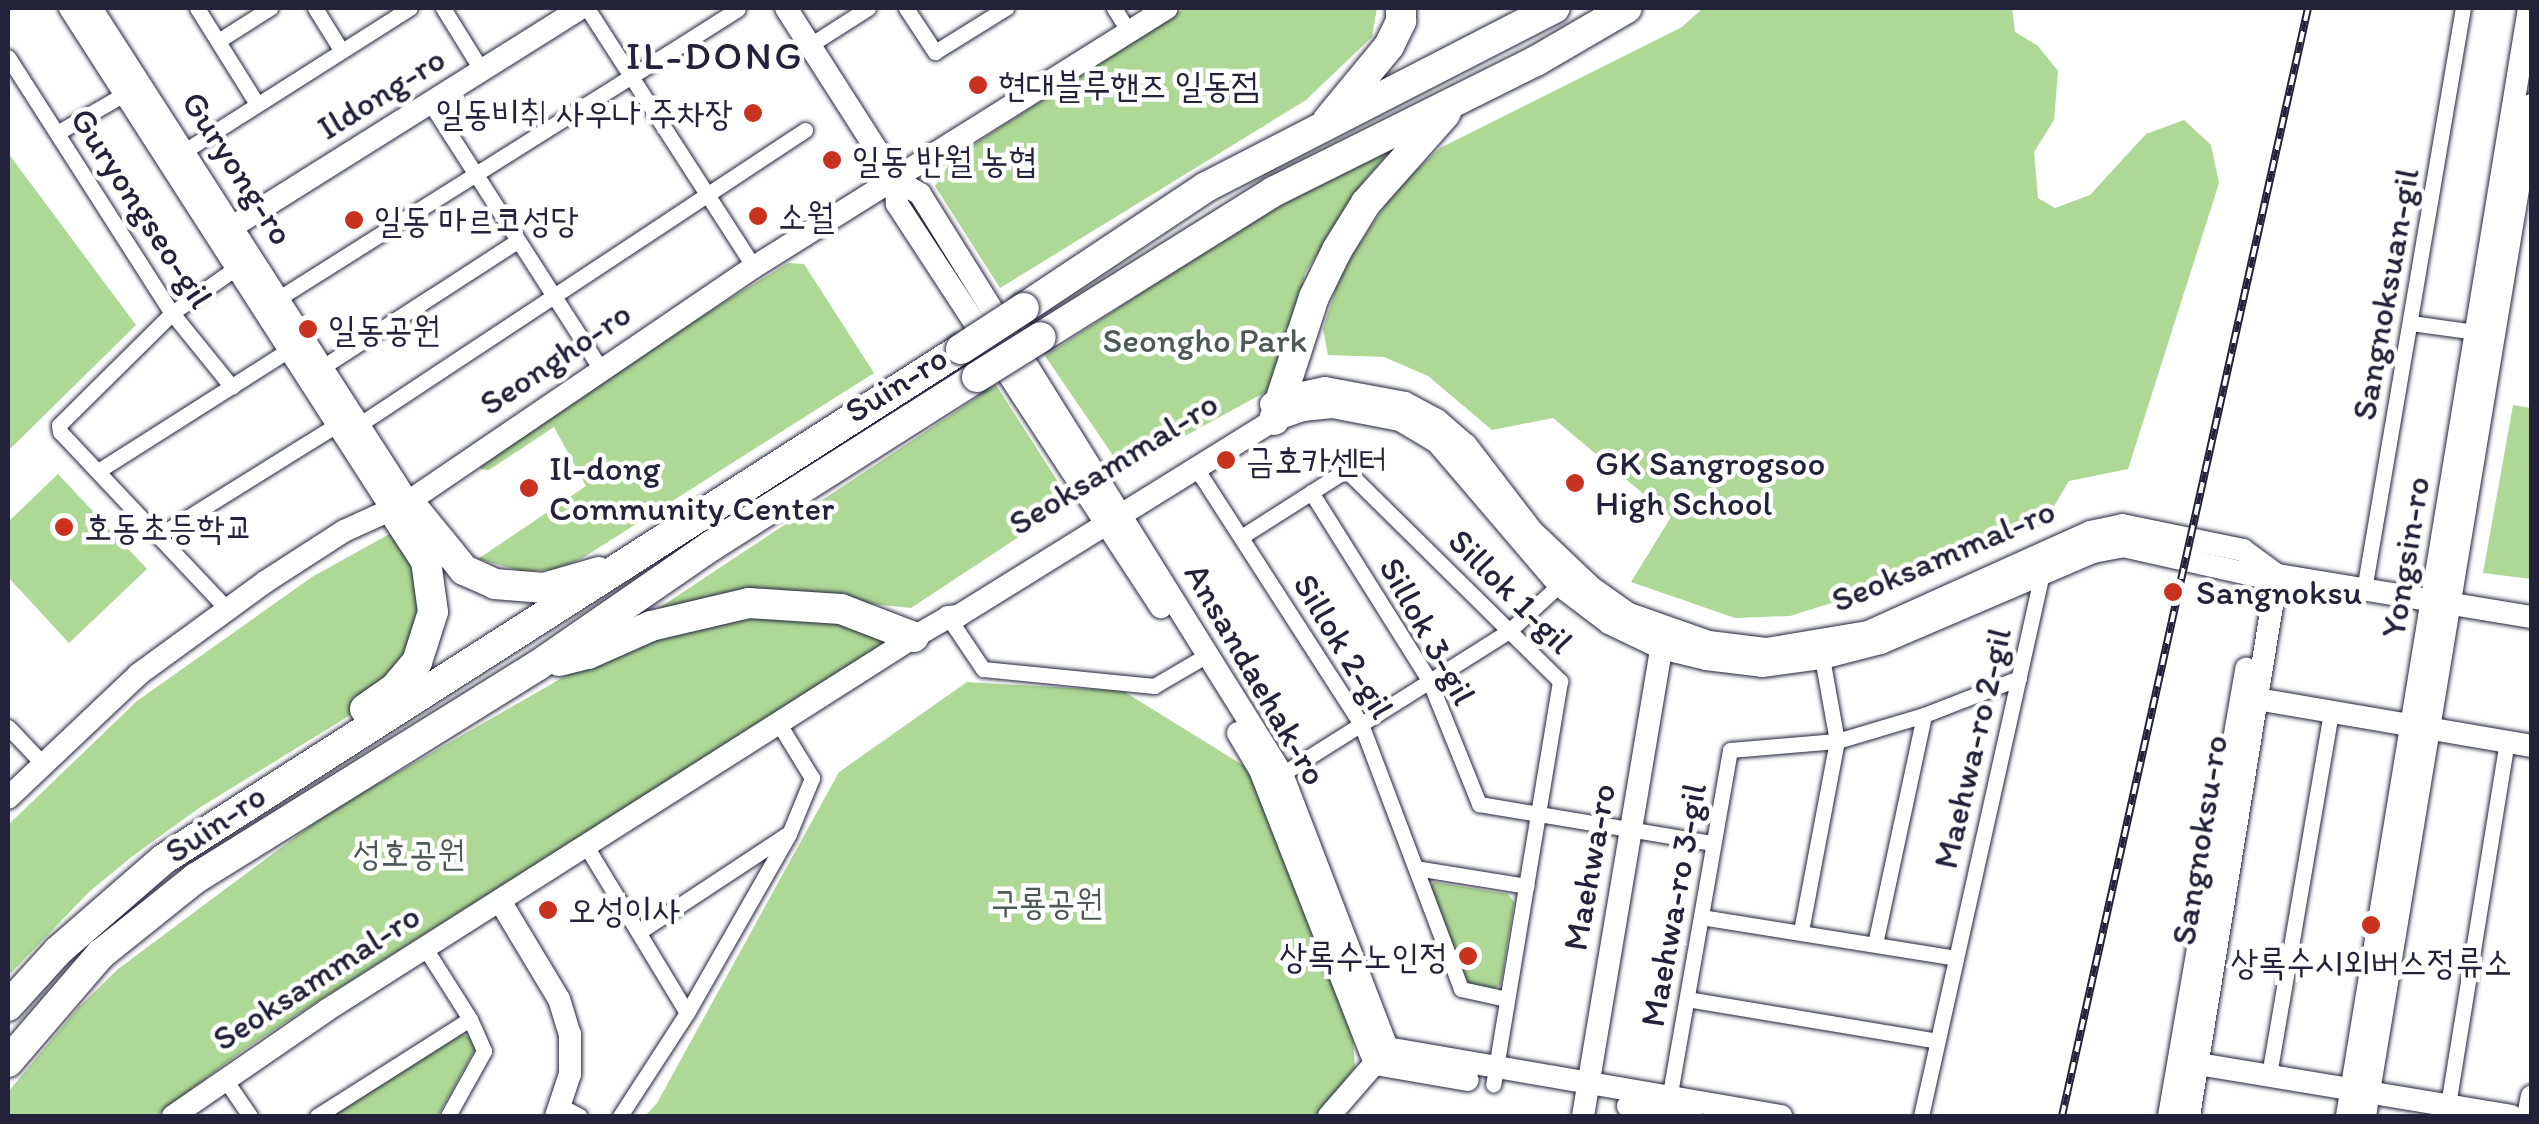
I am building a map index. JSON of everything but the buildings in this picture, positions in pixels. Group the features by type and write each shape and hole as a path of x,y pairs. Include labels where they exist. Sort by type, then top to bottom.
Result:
{"highway":[{"path":"1318,132 1389,46 1401,20 1401,8"},
{"name":"Suin-ro","path":"8,1006 58,951 138,878 1206,188 1555,8"},
{"name":"Suin-ro","path":"8,1062 101,954 196,878 537,666 711,546 1273,192 1454,103 1626,8"},
{"path":"1277,409 1314,297 1336,250 1366,203 1454,103"},
{"path":"400,506 464,570 496,584 544,588 626,566"},
{"path":"264,796 334,729 395,688 423,650 433,612 432,583 400,506"},
{"path":"537,666 588,654 651,626 749,603 841,610 914,637"}],"street":[{"name":"Guryong-ro","path":"70,8 126,93 280,298 321,368 347,426"},
{"name":"Guryong-ro","path":"91,8 186,150 226,231 237,267 289,350 347,426 400,506"},
{"path":"197,8 257,104"},
{"path":"218,40 270,8"},
{"path":"315,8 341,50"},
{"path":"186,150 410,8"},
{"path":"442,8 482,71"},
{"path":"584,8 754,267"},
{"name":"Ildong-ro","path":"226,231 584,8"},
{"name":"Ansandaehak-ro","path":"786,8 896,180 920,194 1260,770 1381,1056"},
{"path":"810,45 868,8"},
{"path":"906,8 935,52 1006,8"},
{"path":"1114,8 1129,32"},
{"name":"Seongho-ro","path":"8,798 139,674 228,609 344,531 400,506 754,267 1167,8"},
{"name":"Sangnoksuan-gil","path":"2364,590 2463,8"},
{"name":"Yongsin-ro","path":"2442,602 2476,332 2530,8"},
{"path":"280,298 738,9"},
{"name":"Guryongseo-gil","path":"8,57 172,313 232,387"},
{"path":"57,132 126,93"},
{"path":"430,104 600,368"},
{"name":"Yongsin-ro","path":"2347,1116 2360,1089 2442,602 2532,105"},
{"path":"158,536 347,426 805,130"},
{"path":"321,368 517,241"},
{"path":"228,609 60,432 59,425 172,313 237,267"},
{"path":"2411,323 2476,332"},
{"path":"98,471 289,350"},
{"name":"Seoksammal-ro","path":"173,1116 224,1078 914,637 948,617 958,616 1277,409 1326,388 1405,403 1438,420 1466,445 1532,531 1565,564 1663,639 1766,648 1817,644 1868,632 2044,562"},
{"name":"Seoksammal-ro","path":"1111,515 1196,468 1277,409 1332,406 1400,420 1436,442 1466,472 1559,586 1609,623 1762,666 1822,658 1881,643 2044,562 2090,532 2122,524 2243,550 2269,576"},
{"name":"Sillok 2-gil","path":"1196,468 1361,724 1461,990 1507,999"},
{"name":"Sillok 1-gil","path":"1241,537 1346,470 1560,680 1494,1077"},
{"name":"Sillok 3-gil","path":"1312,492 1429,680 1479,804 1539,815"},
{"name":"Ansandaehak-ro","path":"1111,515 1282,774 1381,1056"},
{"name":"Maehwa-ro 2-gil","path":"1921,1116 2044,562"},
{"path":"2269,576 2532,617"},
{"name":"Sangnoksu-ro","path":"2190,1116 2257,699 2269,576"},
{"name":"Sangnoksu-ro","path":"2170,1116 2269,576"},
{"path":"1282,774 1508,631 1559,586"},
{"path":"948,617 984,670 1154,686 1196,662"},
{"name":"Maehwa-ro","path":"1586,1100 1663,639"},
{"path":"1801,932 1837,741 1822,658"},
{"name":"Maehwa-ro 3-gil","path":"1674,1111 1687,999 1730,750 1837,741 1924,715 2019,678"},
{"path":"2257,699 2532,746"},
{"path":"2269,1075 2330,712"},
{"path":"1875,944 1924,715"},
{"path":"620,1116 687,1013 789,834 812,778 779,724"},
{"path":"8,728 44,765"},
{"path":"2448,1105 2507,742"},
{"path":"1539,815 1713,843"},
{"path":"639,932 789,834"},
{"path":"586,846 687,1013"},
{"path":"1416,868 1527,886"},
{"path":"500,901 559,999 570,1034 566,1113"},
{"path":"1701,916 1956,958"},
{"path":"426,948 470,1020 484,1051 448,1116"},
{"path":"1687,999 1938,1041"},
{"path":"317,1116 470,1020"},
{"path":"1329,1116 1381,1056 1494,1077 1586,1100 1674,1111 1781,1116"},
{"path":"2198,1064 2511,1116"},
{"path":"224,1078 250,1116"},
{"name":"Yongsin-ro","path":"2360,1089 2364,1116"},
{"path":"2528,1116 2532,1096"}],"green space":[{"path":"1185,8 1377,8 1372,37 1306,100 1000,288 935,186 953,158"},
{"path":"1703,8 2012,8 2015,32 2038,46 2058,71 2054,120 2034,152 2038,198 2055,208 2090,195 2146,134 2184,120 2211,145 2219,183 2128,469 2069,481 2042,526 2002,537 1898,582 1790,616 1735,618 1631,582 1671,517 1553,418 1492,430 1428,376 1384,357 1328,355 1323,329 1341,272 1396,189 1440,148 1682,27"},
{"name":"Seongho Park","path":"1392,149 1368,176 1305,273 1296,318 1269,390 1123,470 1045,356 1263,213 1381,150"},
{"path":"8,153 136,325 8,451"},
{"path":"788,263 804,264 874,373 581,559 552,570 521,571 478,559 586,486 554,427 489,470 481,469 473,457"},
{"path":"996,385 1062,488 1058,511 911,608 773,594 659,608"},
{"path":"2513,405 2531,408 2531,579 2483,573"},
{"path":"58,474 147,569 69,643 8,577 8,522"},
{"name":"성호공원","path":"402,527 428,613 383,695 199,808 130,858 88,893 8,976 8,825 137,701 312,577"},
{"name":"성호공원","path":"746,609 881,628 881,647 321,999 245,1049 156,1116 8,1116 8,1092 79,1007 118,969 329,812 593,660"},
{"name":"구룡공원","path":"967,682 1123,691 1254,772 1353,1040 1355,1067 1318,1116 645,1116 657,1103 839,772"},
{"path":"1434,882 1508,894 1514,902 1501,984 1493,990 1468,986 1430,887"},
{"path":"462,1034 473,1039 475,1049 438,1116 330,1114"}],"railway":[{"path":"2062,1116 2308,8"}],"place":[{"name":"현대블루핸즈 일동점","path":"978,85"},
{"name":"일동비취 사우나 주차장","path":"753,113"},
{"name":"일동 반월 농협","path":"832,160"},
{"name":"소월","path":"758,216"},
{"name":"일동 마르코성당","path":"354,220"},
{"name":"일동공원","path":"308,329"},
{"name":"금호카센터","path":"1226,460"},
{"name":"GK Sangrogsoo High School","path":"1575,483"},
{"name":"Il-dong Community Center","path":"529,488"},
{"name":"호동초등학교","path":"64,527"},
{"name":"Sangnoksu","path":"2173,592"},
{"name":"오성이사","path":"548,910"},
{"name":"상록수시외버스정류소","path":"2371,925"},
{"name":"상록수노인정","path":"1468,956"}],"district":[{"name":"IL-DONG","path":"715,55"}]}
